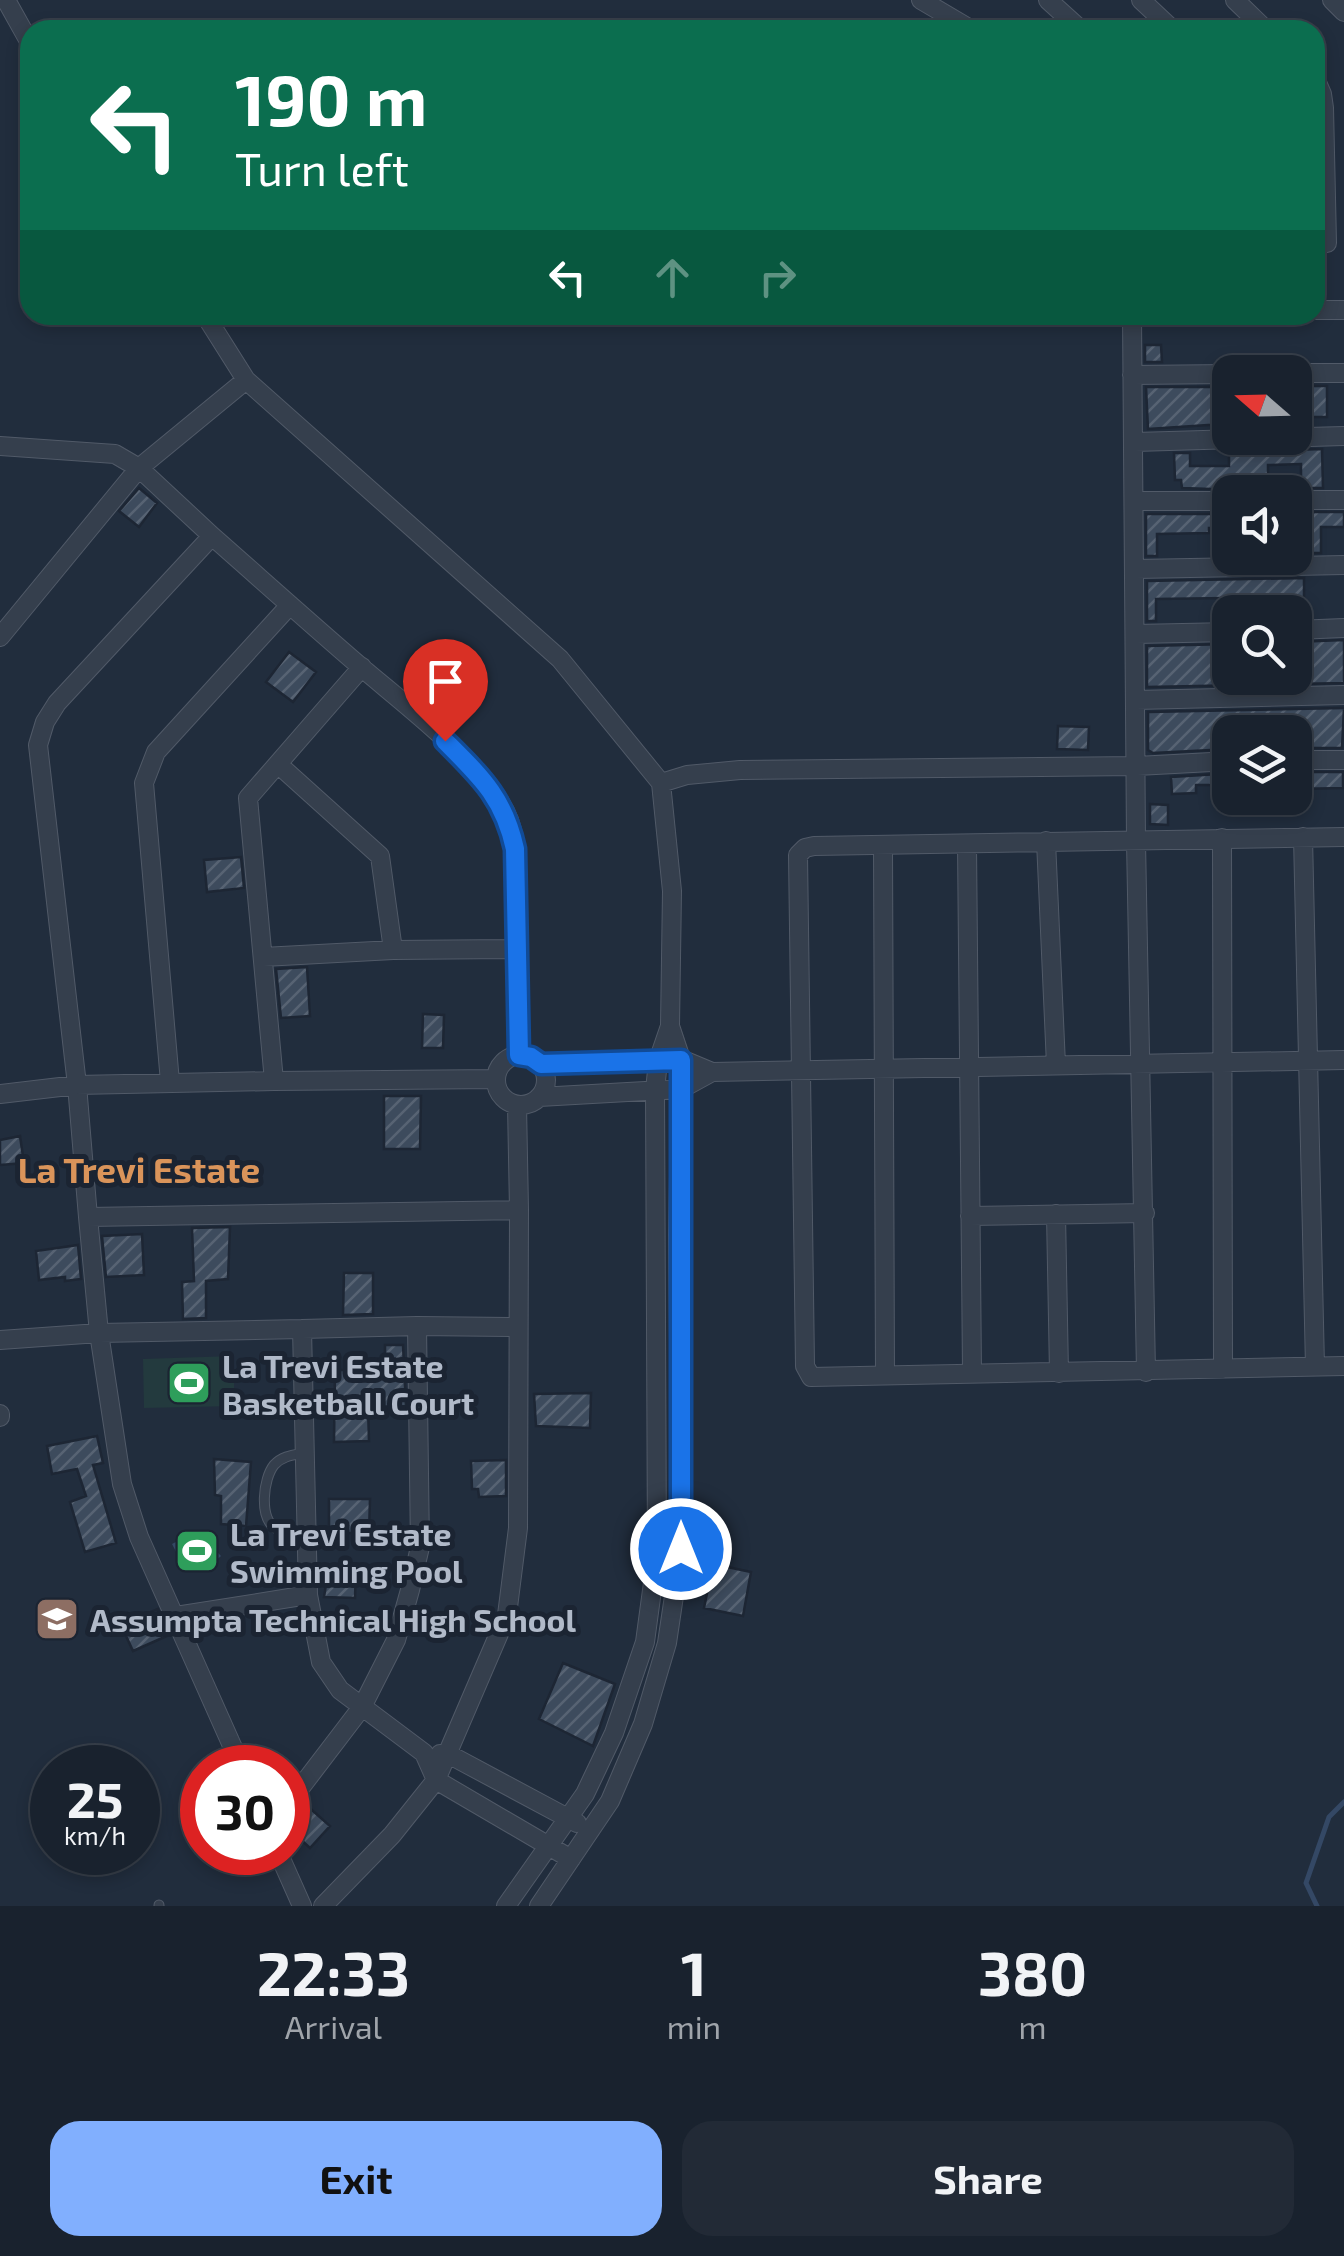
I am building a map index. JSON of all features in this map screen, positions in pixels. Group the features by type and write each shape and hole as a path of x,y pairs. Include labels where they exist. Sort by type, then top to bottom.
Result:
{"street":[{"path":"6,0 20,24"},
{"path":"921,0 955,20"},
{"path":"1048,0 1070,20"},
{"path":"1141,0 1162,20"},
{"path":"1235,0 1256,20"},
{"path":"1332,0 1344,12"},
{"path":"1325,142 1328,243"},
{"path":"211,325 246,380 560,659 661,783 672,892 670,1026 658,1061 656,1090 657,1552 645,1642 614,1733 586,1794 506,1906"},
{"path":"1132,325 1146,1372"},
{"path":"1312,373 1344,373"},
{"path":"1132,375 1212,374"},
{"path":"0,637 139,468 246,380"},
{"path":"1134,442 1344,436"},
{"path":"0,446 115,454 139,468 425,721 499,799 510,822 515,849 519,1055"},
{"path":"1312,500 1344,500"},
{"path":"1135,502 1212,501"},
{"path":"212,536 57,703 45,722 38,745 77,1085 99,1333 122,1484 139,1537 232,1745"},
{"path":"1136,569 1344,565"},
{"path":"170,1082 144,783 156,752 290,604"},
{"path":"1312,629 1344,628"},
{"path":"1136,634 1212,632"},
{"path":"274,1080 247,807 253,788 280,765 362,667"},
{"path":"1136,700 1344,695"},
{"path":"1312,760 1344,760"},
{"path":"661,783 688,775 756,770 1212,763"},
{"path":"280,765 380,856 393,950"},
{"path":"1344,837 814,846 798,855 805,1366 811,1377 1344,1366"},
{"path":"1222,838 1223,1369"},
{"path":"1303,838 1315,1366"},
{"path":"1046,841 1056,1065"},
{"path":"967,845 972,1372"},
{"path":"883,846 884,1374"},
{"path":"263,957 515,949"},
{"path":"539,1906 610,1801 644,1724 667,1643 681,1549 681,1060 670,1026"},
{"path":"539,1098 546,1075 541,1064 519,1055 508,1058 499,1067 498,1091 517,1105 539,1098 680,1090 712,1072"},
{"path":"541,1064 681,1060 712,1072 1344,1060"},
{"path":"0,1094 77,1085 170,1082 496,1079"},
{"path":"323,1906 392,1835 436,1780 507,1615 518,1528 517,1105"},
{"path":"88,1216 519,1210"},
{"path":"970,1216 1144,1213"},
{"path":"1056,1214 1059,1374"},
{"path":"0,1340 99,1333 418,1326 518,1328"},
{"path":"310,1775 362,1707 396,1640 420,1547 418,1326"},
{"path":"302,1330 308,1595 321,1662 340,1690 424,1753 436,1780 571,1859"},
{"path":"657,1552 681,1549"},
{"path":"176,1616 308,1595"},
{"path":"424,1753 450,1755 590,1831"},
{"path":"288,1875 302,1906"}],"lane":[{"path":"307,1453 286,1456 272,1467 266,1506 276,1529 308,1536"}],"green space":[{"name":"La Trevi Estate Basketball Court","path":"234,1356 234,1406 144,1408 143,1359"}],"water":[{"name":"La Trevi Estate Swimming Pool","path":"197,1531 221,1556 213,1563 186,1571 172,1544"}],"building":[{"path":"1145,345 1161,345 1162,362 1145,362"},
{"path":"1312,386 1327,386 1327,417 1312,417"},
{"path":"1146,387 1212,387 1212,425 1148,429"},
{"path":"1312,449 1322,449 1323,488 1312,488 1312,475 1301,475 1301,464 1268,465 1268,475 1212,475 1212,489 1182,488 1181,480 1175,480 1174,453 1190,453 1190,466 1229,466 1229,455 1312,455"},
{"path":"139,488 157,503 139,527 119,511"},
{"path":"1312,512 1344,512 1344,527 1321,527 1321,553 1312,553"},
{"path":"1146,514 1212,514 1209,533 1157,534 1157,556 1146,556"},
{"path":"1304,578 1304,595 1156,599 1156,621 1147,621 1147,581"},
{"path":"1344,640 1344,683 1312,684 1312,641"},
{"path":"1212,644 1212,686 1147,687 1147,646"},
{"path":"289,652 316,672 293,702 266,682"},
{"path":"1344,708 1342,748 1312,748 1312,715 1212,715 1212,750 1153,753 1148,750 1148,712"},
{"path":"1058,726 1089,727 1088,750 1057,749"},
{"path":"1312,772 1343,772 1343,788 1312,789"},
{"path":"1212,774 1212,785 1196,785 1196,793 1172,794 1171,777"},
{"path":"1150,804 1168,805 1168,825 1150,824"},
{"path":"241,857 244,888 207,892 204,860"},
{"path":"307,967 310,1016 281,1018 276,969"},
{"path":"423,1014 444,1015 443,1048 422,1048"},
{"path":"384,1096 421,1096 420,1149 384,1149"},
{"path":"20,1136 24,1163 0,1165 0,1140"},
{"path":"230,1227 228,1279 206,1281 206,1318 183,1319 182,1282 194,1281 192,1228"},
{"path":"142,1234 144,1275 106,1277 102,1236"},
{"path":"78,1245 81,1279 39,1280 36,1251"},
{"path":"344,1273 373,1273 373,1314 343,1315"},
{"path":"385,1345 403,1345 406,1406 368,1407 369,1441 334,1442 335,1370 385,1370"},
{"path":"591,1393 590,1428 536,1426 534,1394"},
{"path":"97,1436 103,1463 93,1465 116,1543 85,1552 70,1502 86,1496 77,1469 52,1474 47,1446"},
{"path":"214,1459 251,1462 246,1526 221,1524"},
{"path":"506,1460 506,1496 479,1497 478,1489 472,1489 471,1461"},
{"path":"329,1499 370,1499 369,1533 329,1533"},
{"path":"713,1564 751,1572 743,1616 704,1608"},
{"path":"329,1566 356,1567 355,1598 324,1597"},
{"path":"158,1609 169,1635 133,1651 121,1625"},
{"path":"563,1663 615,1684 593,1746 539,1719"},
{"path":"310,1808 330,1826 310,1848"}],"waterway":[{"path":"1317,1906 1306,1883 1329,1817 1344,1802"}],"place":[{"name":"La Trevi Estate Basketball Court","path":"189,1383"},
{"name":"La Trevi Estate Swimming Pool","path":"197,1551"},
{"name":"Assumpta Technical High School","path":"57,1619"}],"district":[{"name":"La Trevi Estate","path":"139,1169"}],"route":[{"path":"445,741 499,799 510,822 515,849 519,1055 541,1064 681,1060 681,1549"}]}
